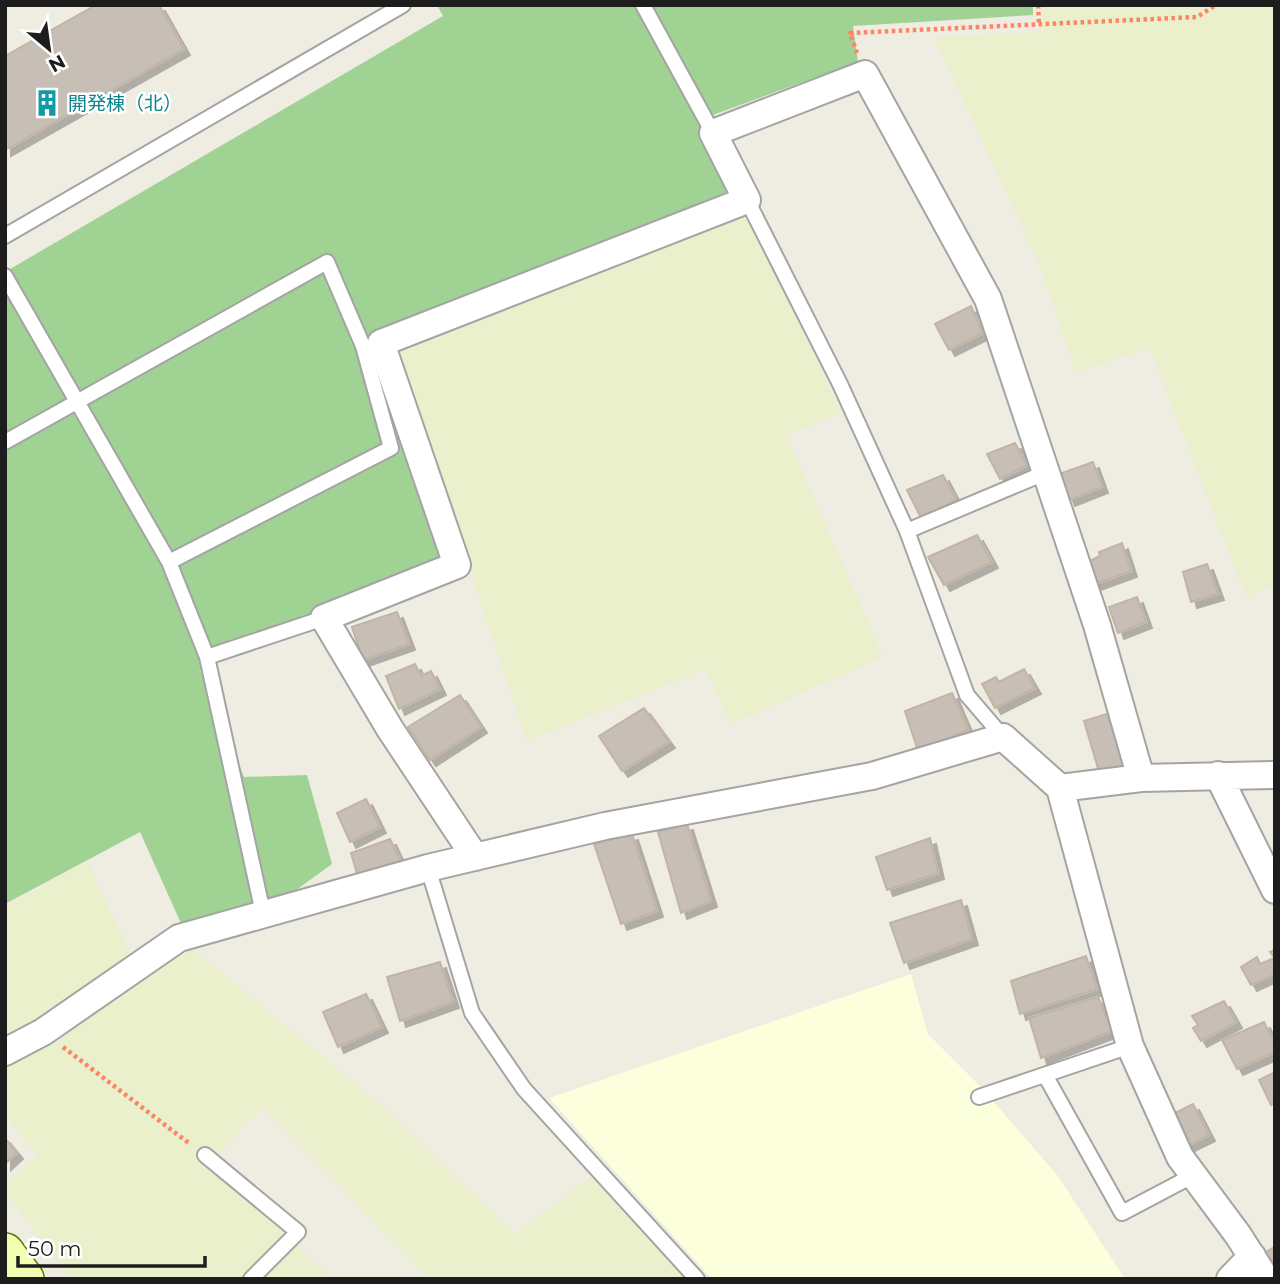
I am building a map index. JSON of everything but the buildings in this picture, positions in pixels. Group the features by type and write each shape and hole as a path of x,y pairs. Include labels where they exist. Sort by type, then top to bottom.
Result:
{"main road":[{"path":"5,1252 25,1279"}],"street":[{"path":"475,857 390,729 324,618 457,565 382,343 747,200 713,133 865,74 988,299 1097,625 1141,778"},
{"path":"5,1052 43,1032 179,938 428,868 605,826 872,776 1003,737 1060,788 1130,1046 1180,1157 1266,1279"},
{"path":"1218,775 1275,890"},
{"path":"1060,788 1141,778 1275,775"},
{"path":"1230,1279 1252,1256"}],"lane":[{"path":"5,236 403,5"},
{"path":"643,5 713,133"},
{"path":"747,200 840,384 907,531 967,695 1003,737"},
{"path":"5,442 327,262 363,346 391,447 169,562"},
{"path":"5,276 169,562 207,657 263,913"},
{"path":"907,531 1046,472"},
{"path":"207,657 324,618"},
{"path":"428,868 472,1013 524,1089 697,1279"},
{"path":"979,1097 1130,1046"},
{"path":"1045,1075 1122,1213 1194,1175"},
{"path":"205,1155 298,1232 251,1279"}],"path":[{"path":"1038,5 1038,25"},
{"path":"865,74 850,33 1197,17 1216,5"},
{"path":"43,1032 205,1155"}],"shaded area":[{"path":"1040,5 1275,5 1275,584 1246,597 1150,348 1076,373 1041,268 934,37 1043,32"},
{"path":"745,210 841,412 787,436 883,657 731,724 706,669 527,740 395,347"},
{"path":"87,861 135,963 186,943 387,1110 515,1234 594,1175 686,1279 429,1279 262,1107 210,1163 332,1279 71,1279 5,1191 5,1183 37,1156 5,1115 5,907"},
{"path":"911,974 928,1034 979,1085 1058,1176 1125,1279 712,1279 549,1098"}],"green space":[{"path":"437,5 1033,5 1033,15 853,26 858,62 702,119 738,187 378,337 446,554 200,670 244,777 307,775 332,864 292,893 184,930 140,832 5,904 5,272 443,16"}],"place":[{"name":"開発棟（北）","path":"47,103"}]}
